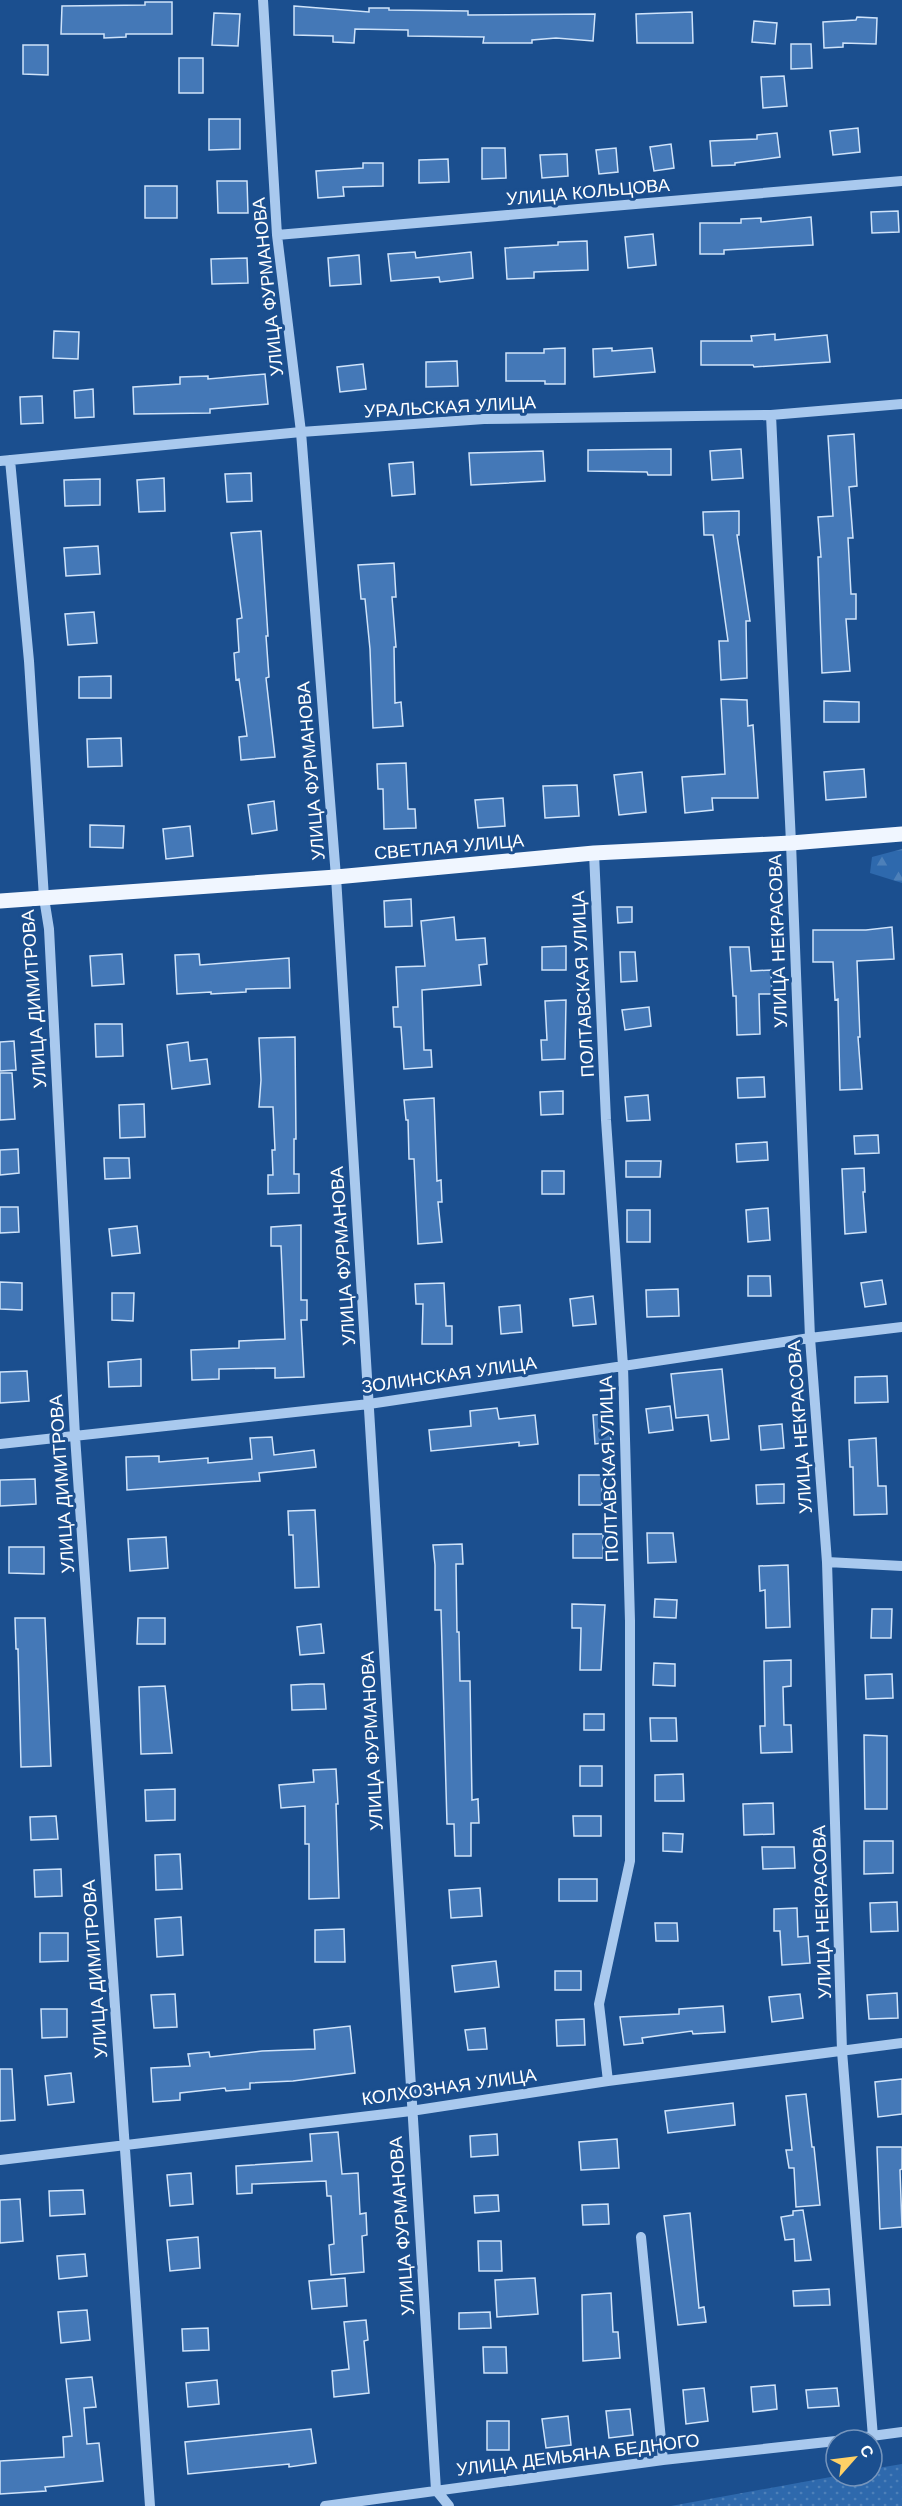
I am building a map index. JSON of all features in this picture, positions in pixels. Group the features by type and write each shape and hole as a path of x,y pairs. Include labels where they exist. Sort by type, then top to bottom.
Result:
{"main road":[{"name":"СВЕТЛАЯ УЛИЦА","path":"0,901 336,878 594,853 791,843 902,834"}],"street":[{"name":"УЛИЦА ФУРМАНОВА","path":"263,0 277,235 301,432 336,878 436,2490"},
{"name":"УЛИЦА КОЛЬЦОВА","path":"277,235 902,181"},
{"name":"УРАЛЬСКАЯ УЛИЦА","path":"5,461 301,432 484,419 771,415 902,404"},
{"name":"УЛИЦА НЕКРАСОВА","path":"771,415 791,843 810,1338 827,1562 842,2050 872,2428"},
{"name":"УЛИЦА ДИМИТРОВА","path":"5,461 29,661 44,898 49,929 75,1436 150,2506"},
{"name":"ПОЛТАВСКАЯ УЛИЦА","path":"594,853 606,1120 623,1366 630,1621 630,1861 599,2004 608,2080"},
{"name":"ЗОЛИНСКАЯ УЛИЦА","path":"0,1444 369,1404 810,1338 902,1327"},
{"path":"827,1562 902,1566"},
{"name":"КОЛХОЗНАЯ УЛИЦА","path":"0,2160 411,2111 608,2080 902,2043"},
{"path":"641,2237 663,2460"},
{"path":"884,2435 902,2432"},
{"name":"УЛИЦА ДЕМЬЯНА БЕДНОГО","path":"325,2506 663,2460 824,2442"},
{"path":"436,2490 449,2506"}],"green space":[{"path":"902,849 902,883 870,873 872,857"},
{"path":"902,2464 902,2506 671,2506 824,2478 824,2488 884,2488 884,2467"}],"building":[{"path":"145,2 172,2 172,34 126,34 126,37 104,38 104,34 61,34 62,6 145,5"},
{"path":"294,6 369,12 369,8 468,11 468,15 595,14 593,41 556,38 532,40 532,43 483,43 484,37 408,36 408,30 355,29 354,43 333,42 333,36 294,35"},
{"path":"692,12 693,43 637,43 636,14"},
{"path":"214,13 240,14 238,46 212,45"},
{"path":"857,17 877,18 876,44 843,43 843,47 824,48 823,22 856,20"},
{"path":"754,21 777,23 775,44 752,42"},
{"path":"791,44 811,44 812,68 791,69"},
{"path":"23,45 48,45 48,75 23,74"},
{"path":"179,58 203,58 203,93 179,93"},
{"path":"784,76 787,106 763,108 761,77"},
{"path":"209,119 240,119 240,149 209,150"},
{"path":"858,128 860,152 833,155 830,131"},
{"path":"777,133 780,157 735,163 735,165 712,166 710,141 757,139 757,135"},
{"path":"671,144 674,168 654,171 650,147"},
{"path":"482,148 505,148 506,178 482,179"},
{"path":"616,148 618,172 599,174 596,150"},
{"path":"567,154 568,176 542,178 540,155"},
{"path":"448,159 449,182 419,183 419,160"},
{"path":"363,163 383,163 383,186 343,187 344,196 318,198 316,171 363,168"},
{"path":"217,181 247,181 248,213 218,213"},
{"path":"145,186 177,186 177,218 145,218"},
{"path":"898,211 899,232 872,233 871,212"},
{"path":"811,217 813,245 724,250 724,254 700,254 700,223 741,223 741,219 761,218 761,222"},
{"path":"653,234 656,265 628,268 625,237"},
{"path":"587,241 588,270 534,272 534,278 507,279 505,248"},
{"path":"415,252 416,258 471,252 473,278 440,282 439,277 391,281 388,254"},
{"path":"359,255 361,284 330,286 328,258"},
{"path":"247,258 248,283 212,284 211,259"},
{"path":"54,331 79,332 78,359 53,358"},
{"path":"775,334 775,340 827,335 830,362 754,367 753,365 701,365 701,341 752,341 751,336"},
{"path":"565,348 565,384 545,384 545,381 506,381 506,353 544,353 544,349"},
{"path":"612,348 612,351 652,348 655,372 594,377 593,349"},
{"path":"457,361 458,386 426,387 426,362"},
{"path":"363,364 366,389 340,392 337,367"},
{"path":"265,374 268,404 210,409 210,413 134,414 133,387 180,384 180,377 208,376 208,379"},
{"path":"93,389 94,417 75,418 74,391"},
{"path":"42,396 43,423 21,424 20,397"},
{"path":"854,434 857,486 849,487 853,538 848,538 851,594 856,594 856,619 846,619 850,671 822,673 818,557 821,557 818,517 833,516 828,436"},
{"path":"671,449 671,475 648,475 647,472 588,471 588,450"},
{"path":"741,449 743,478 712,480 710,451"},
{"path":"543,451 545,481 471,485 469,453"},
{"path":"413,462 415,494 392,496 389,464"},
{"path":"251,473 252,501 227,502 225,474"},
{"path":"164,478 165,511 139,512 137,480"},
{"path":"100,479 100,505 65,506 64,480"},
{"path":"739,511 739,535 737,535 750,621 746,621 747,678 721,680 719,641 728,641 713,535 704,535 703,512"},
{"path":"261,531 268,636 266,636 269,677 266,678 275,757 241,760 239,737 247,736 239,679 236,680 234,653 239,652 237,619 242,618 231,533"},
{"path":"98,546 100,574 66,576 64,548"},
{"path":"394,563 396,597 392,597 396,647 394,647 395,703 401,702 403,726 373,728 370,649 365,599 361,599 358,565"},
{"path":"94,612 97,643 68,645 65,614"},
{"path":"111,676 111,698 79,698 79,677"},
{"path":"721,699 747,700 748,726 753,725 758,798 712,798 713,810 685,813 682,777 725,774"},
{"path":"824,701 859,702 859,722 824,722"},
{"path":"121,738 122,766 88,767 87,739"},
{"path":"406,763 408,809 415,809 416,828 384,829 383,789 378,789 377,764"},
{"path":"864,769 866,797 826,800 824,772"},
{"path":"642,772 646,812 619,815 614,775"},
{"path":"577,785 579,816 545,818 543,786"},
{"path":"503,798 505,826 478,828 475,800"},
{"path":"274,801 277,830 252,834 248,805"},
{"path":"90,825 124,826 123,848 90,847"},
{"path":"190,826 193,856 166,859 163,829"},
{"path":"411,899 412,926 385,927 384,901"},
{"path":"617,907 632,907 632,922 618,923"},
{"path":"454,917 456,940 485,938 487,964 479,965 481,985 422,990 424,1050 431,1050 432,1067 404,1069 401,1027 394,1027 393,1007 398,1007 396,967 425,966 421,921"},
{"path":"892,927 894,959 857,961 860,1037 858,1037 862,1089 840,1090 838,999 835,1000 833,962 813,962 813,930 866,930"},
{"path":"566,946 566,970 542,970 542,947"},
{"path":"730,947 749,947 751,971 771,970 772,994 759,994 760,1034 737,1035 736,996 733,996"},
{"path":"620,952 635,952 637,981 621,982"},
{"path":"122,954 124,984 92,986 90,956"},
{"path":"199,954 200,965 289,958 290,988 246,989 246,992 211,994 211,992 177,994 175,955"},
{"path":"566,1000 565,1059 542,1060 541,1040 547,1040 545,1001"},
{"path":"649,1007 651,1026 625,1030 622,1010"},
{"path":"95,1024 122,1024 123,1056 96,1057"},
{"path":"295,1037 294,1174 299,1174 299,1193 268,1194 268,1175 273,1175 272,1150 275,1150 273,1107 259,1107 261,1080 259,1038"},
{"path":"14,1041 16,1070 0,1071 0,1042"},
{"path":"188,1042 190,1061 207,1059 210,1084 172,1089 167,1045"},
{"path":"0,1073 12,1073 15,1119 0,1120"},
{"path":"764,1077 765,1097 738,1098 737,1078"},
{"path":"563,1091 563,1114 541,1115 540,1092"},
{"path":"648,1095 650,1120 627,1121 625,1097"},
{"path":"434,1098 437,1181 441,1180 442,1202 438,1202 442,1242 418,1244 414,1159 409,1159 408,1120 406,1120 404,1100"},
{"path":"144,1104 145,1137 120,1138 119,1105"},
{"path":"878,1135 879,1153 855,1154 854,1136"},
{"path":"767,1142 768,1160 737,1162 736,1144"},
{"path":"18,1149 19,1173 0,1175 0,1150"},
{"path":"104,1158 129,1158 130,1178 105,1179"},
{"path":"626,1161 661,1161 660,1177 626,1177"},
{"path":"864,1168 866,1232 845,1234 842,1169"},
{"path":"542,1171 564,1171 564,1194 542,1194"},
{"path":"0,1207 18,1207 19,1232 0,1233"},
{"path":"768,1208 770,1240 748,1242 746,1210"},
{"path":"627,1210 650,1210 650,1242 627,1242"},
{"path":"301,1225 301,1300 307,1300 307,1320 301,1320 304,1377 275,1378 275,1368 219,1369 219,1379 192,1380 191,1350 239,1348 239,1341 285,1339 281,1246 271,1246 271,1227"},
{"path":"137,1226 140,1253 112,1256 109,1229"},
{"path":"748,1276 770,1276 771,1296 748,1296"},
{"path":"882,1280 886,1304 865,1307 861,1283"},
{"path":"0,1282 22,1283 22,1310 0,1309"},
{"path":"444,1283 446,1326 452,1326 452,1344 422,1344 423,1304 416,1304 415,1284"},
{"path":"678,1289 679,1316 647,1317 646,1290"},
{"path":"112,1293 134,1293 133,1321 112,1320"},
{"path":"593,1296 596,1324 573,1326 570,1299"},
{"path":"520,1305 522,1332 501,1334 499,1307"},
{"path":"141,1359 141,1386 109,1387 108,1362"},
{"path":"722,1369 729,1439 711,1441 708,1415 676,1418 671,1374"},
{"path":"27,1371 29,1401 0,1403 0,1372"},
{"path":"887,1376 888,1402 855,1403 855,1377"},
{"path":"670,1406 673,1430 649,1433 646,1409"},
{"path":"497,1408 499,1419 535,1415 538,1444 519,1446 519,1442 431,1451 429,1430 471,1426 470,1411"},
{"path":"609,1414 611,1442 595,1444 593,1415"},
{"path":"782,1424 784,1448 761,1450 759,1426"},
{"path":"272,1437 274,1455 314,1450 316,1467 259,1473 260,1481 127,1490 126,1457 159,1456 159,1462 208,1458 208,1463 252,1459 250,1438"},
{"path":"876,1438 878,1486 886,1486 887,1514 854,1515 853,1467 850,1467 849,1440"},
{"path":"579,1475 602,1475 602,1505 579,1505"},
{"path":"35,1479 36,1504 0,1506 0,1480"},
{"path":"784,1484 784,1503 757,1504 756,1485"},
{"path":"315,1510 319,1587 295,1588 293,1535 289,1535 288,1511"},
{"path":"647,1533 673,1533 676,1562 648,1563"},
{"path":"573,1534 603,1534 603,1558 573,1558"},
{"path":"166,1537 168,1568 130,1571 128,1539"},
{"path":"462,1544 463,1564 456,1564 457,1632 459,1632 460,1681 470,1681 472,1800 478,1799 479,1823 471,1823 471,1856 455,1856 454,1824 447,1824 441,1610 435,1610 433,1545"},
{"path":"9,1547 44,1547 44,1574 9,1573"},
{"path":"788,1565 790,1627 766,1628 765,1590 760,1591 759,1566"},
{"path":"655,1599 677,1600 676,1618 654,1617"},
{"path":"572,1604 605,1605 601,1670 580,1670 581,1628 572,1628"},
{"path":"872,1609 892,1609 891,1638 871,1638"},
{"path":"15,1618 45,1618 51,1766 21,1767"},
{"path":"138,1618 165,1618 165,1644 137,1644"},
{"path":"321,1624 324,1653 300,1655 297,1627"},
{"path":"791,1660 791,1686 783,1687 784,1725 791,1725 792,1752 761,1753 760,1726 765,1726 764,1661"},
{"path":"654,1663 675,1664 675,1686 653,1685"},
{"path":"892,1674 893,1698 866,1699 865,1675"},
{"path":"324,1684 326,1709 292,1710 291,1685"},
{"path":"165,1686 172,1753 141,1754 139,1687"},
{"path":"584,1714 604,1714 604,1730 584,1730"},
{"path":"650,1718 676,1718 677,1741 651,1741"},
{"path":"864,1735 887,1736 887,1809 865,1809"},
{"path":"580,1766 602,1766 602,1786 580,1786"},
{"path":"336,1769 339,1898 309,1899 309,1844 305,1844 305,1806 281,1808 279,1785 314,1782 313,1770"},
{"path":"683,1774 684,1801 655,1801 655,1775"},
{"path":"175,1789 175,1820 146,1821 145,1790"},
{"path":"773,1803 774,1834 744,1835 743,1804"},
{"path":"56,1816 58,1839 31,1840 30,1817"},
{"path":"573,1816 601,1816 601,1836 574,1836"},
{"path":"663,1833 683,1834 682,1852 663,1851"},
{"path":"864,1841 893,1841 893,1873 864,1874"},
{"path":"762,1847 794,1847 795,1868 763,1869"},
{"path":"180,1854 182,1889 156,1890 155,1855"},
{"path":"61,1869 62,1896 35,1897 34,1870"},
{"path":"559,1879 597,1879 597,1901 559,1901"},
{"path":"480,1888 482,1916 451,1918 449,1890"},
{"path":"897,1902 898,1931 871,1932 870,1903"},
{"path":"797,1908 798,1937 808,1936 810,1963 782,1965 780,1931 774,1931 774,1909"},
{"path":"181,1917 183,1955 157,1957 155,1919"},
{"path":"655,1923 677,1923 678,1941 656,1941"},
{"path":"344,1929 345,1962 315,1962 315,1930"},
{"path":"40,1933 68,1933 68,1961 40,1962"},
{"path":"496,1961 499,1987 455,1992 452,1966"},
{"path":"555,1971 581,1971 581,1990 555,1990"},
{"path":"897,1993 898,2018 869,2019 867,1995"},
{"path":"175,1994 177,2027 154,2028 151,1995"},
{"path":"800,1994 803,2018 772,2022 769,1997"},
{"path":"723,2006 725,2032 693,2034 692,2031 642,2038 643,2043 624,2045 620,2017 679,2014 679,2009"},
{"path":"41,2009 67,2009 67,2037 42,2038"},
{"path":"584,2019 585,2045 557,2046 556,2020"},
{"path":"350,2026 355,2073 293,2081 250,2083 250,2089 226,2091 225,2088 180,2093 180,2100 153,2102 151,2068 190,2066 188,2054 209,2052 210,2057 262,2051 315,2049 314,2030"},
{"path":"485,2028 487,2049 468,2050 465,2030"},
{"path":"0,2069 12,2069 15,2120 0,2121"},
{"path":"71,2073 74,2102 48,2105 45,2076"},
{"path":"902,2079 902,2114 878,2117 875,2082"},
{"path":"806,2094 820,2205 796,2207 794,2168 789,2168 786,2150 792,2150 786,2096"},
{"path":"733,2103 735,2125 668,2133 665,2111"},
{"path":"338,2132 342,2174 358,2173 360,2214 366,2213 367,2235 362,2236 364,2272 331,2275 329,2245 334,2244 331,2196 327,2196 326,2181 252,2184 252,2193 237,2194 236,2166 312,2161 310,2134"},
{"path":"497,2134 498,2155 471,2157 470,2136"},
{"path":"617,2139 619,2168 581,2170 579,2142"},
{"path":"877,2147 902,2147 902,2169 900,2170 902,2227 880,2229"},
{"path":"191,2173 193,2204 170,2206 167,2175"},
{"path":"83,2190 85,2214 50,2216 49,2191"},
{"path":"498,2195 499,2211 475,2213 474,2196"},
{"path":"20,2199 23,2241 0,2243 0,2200"},
{"path":"608,2204 609,2224 583,2225 582,2205"},
{"path":"803,2210 811,2260 795,2261 794,2239 785,2240 781,2217 793,2215 793,2211"},
{"path":"690,2213 699,2308 704,2307 706,2322 678,2325 664,2216"},
{"path":"198,2237 200,2268 170,2271 167,2240"},
{"path":"478,2241 501,2241 502,2271 479,2271"},
{"path":"85,2254 87,2276 59,2279 57,2256"},
{"path":"345,2278 347,2306 312,2309 309,2281"},
{"path":"535,2278 538,2314 497,2317 495,2280"},
{"path":"829,2289 830,2305 794,2306 793,2291"},
{"path":"611,2293 613,2332 618,2332 620,2358 583,2361 582,2295"},
{"path":"87,2310 90,2340 61,2343 58,2312"},
{"path":"490,2312 491,2328 459,2329 459,2313"},
{"path":"366,2320 368,2340 364,2341 369,2393 334,2397 332,2371 349,2369 344,2322"},
{"path":"208,2328 209,2350 183,2351 182,2329"},
{"path":"483,2347 506,2347 507,2373 484,2373"},
{"path":"92,2377 96,2407 84,2408 87,2444 99,2443 103,2481 45,2487 46,2491 0,2494 0,2461 64,2457 63,2437 72,2436 66,2379"},
{"path":"217,2380 219,2404 188,2407 186,2383"},
{"path":"775,2385 777,2409 753,2412 751,2387"},
{"path":"704,2388 708,2421 686,2424 683,2390"},
{"path":"837,2388 839,2406 808,2408 806,2390"},
{"path":"630,2409 633,2435 609,2438 606,2411"},
{"path":"568,2416 571,2445 546,2448 542,2419"},
{"path":"487,2421 509,2421 509,2450 487,2450"},
{"path":"311,2429 316,2463 188,2474 185,2442"}]}
